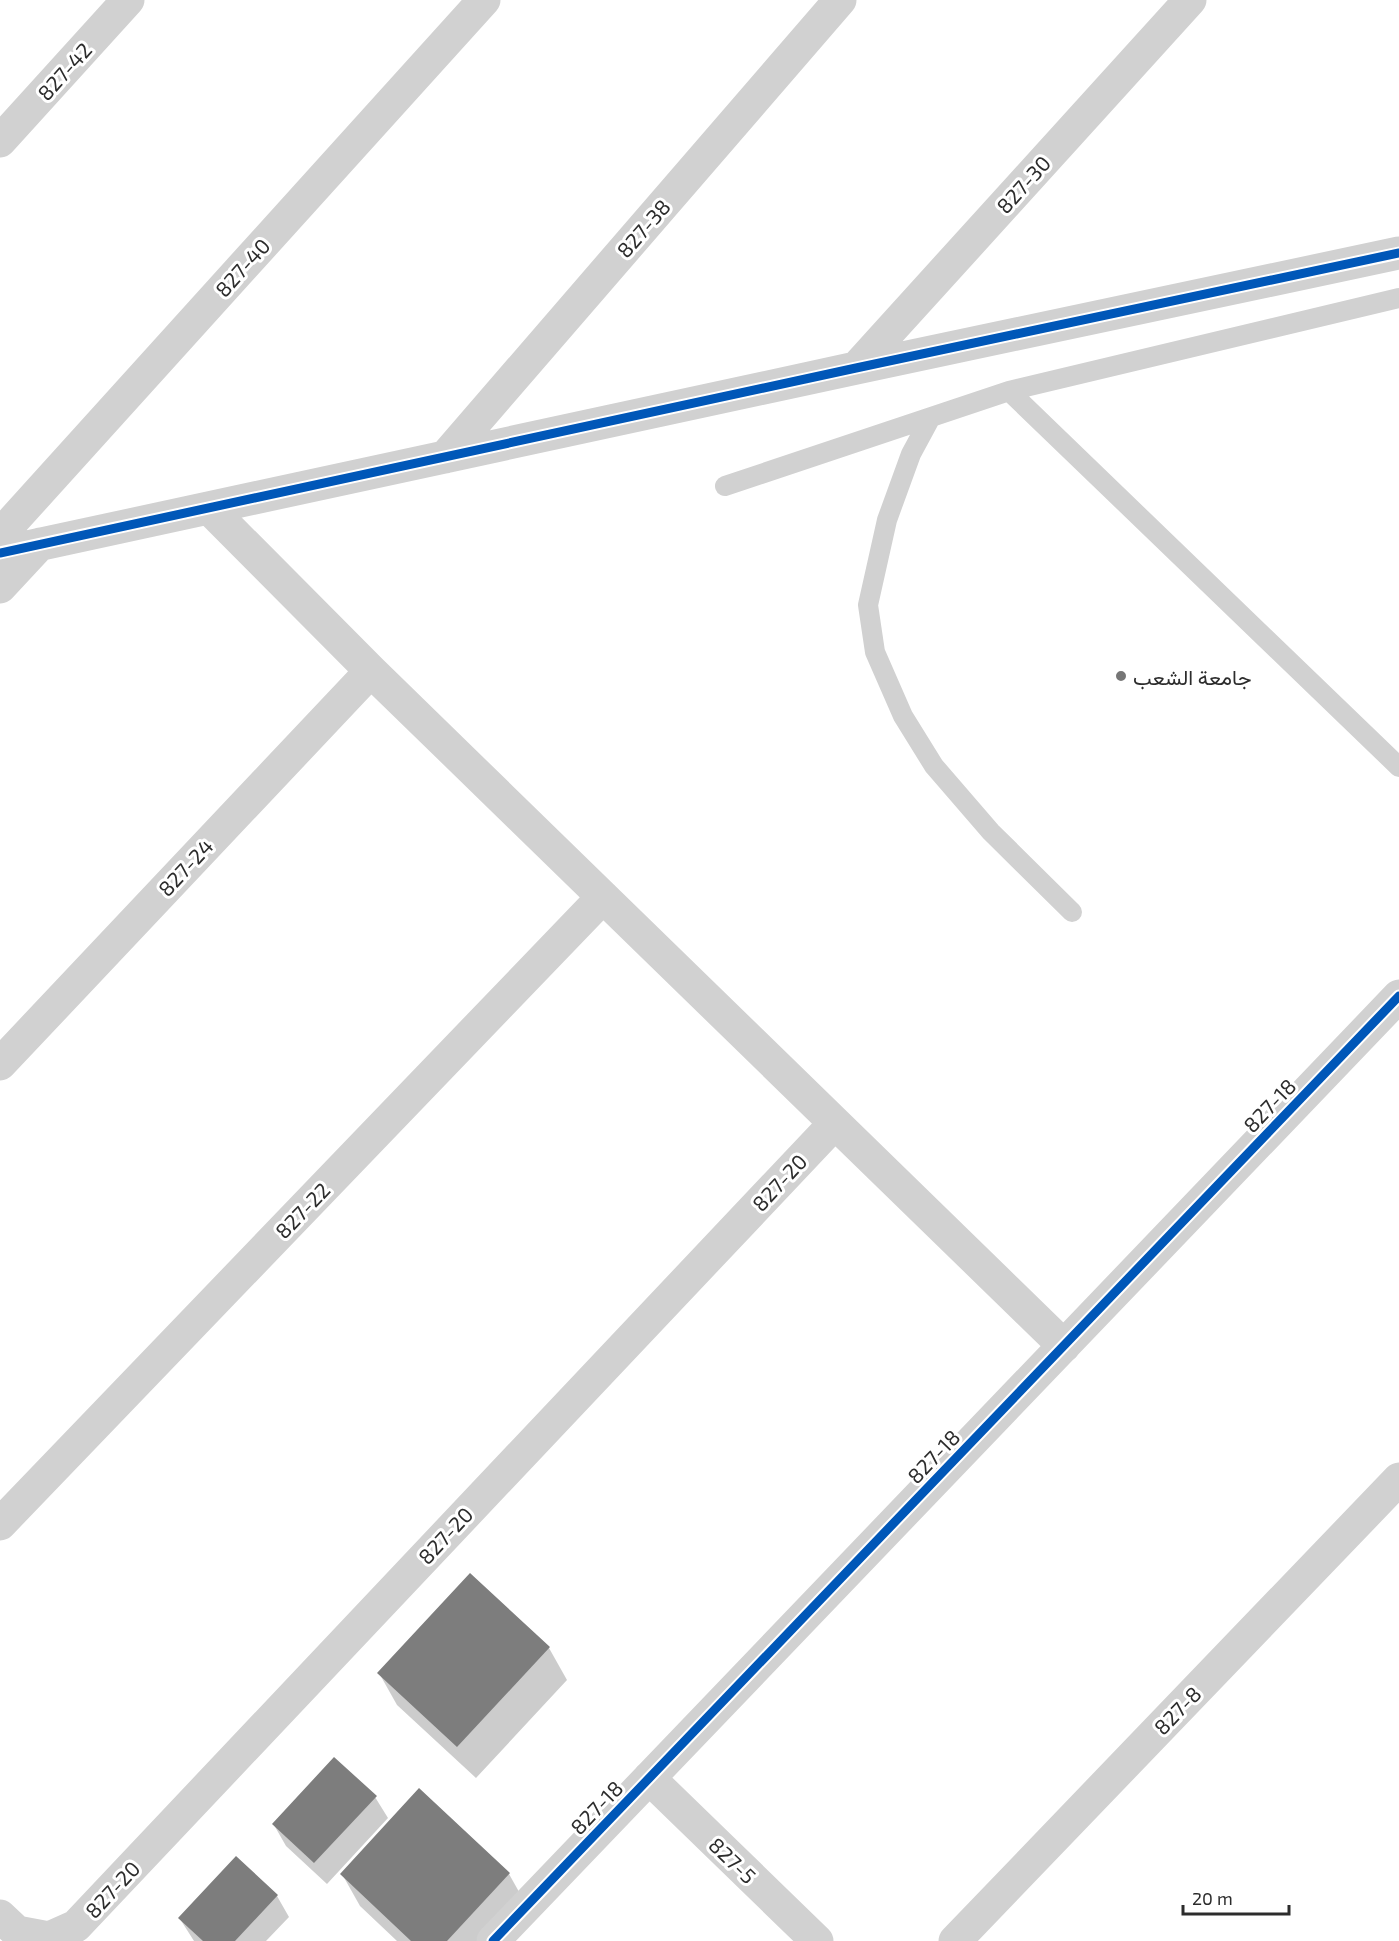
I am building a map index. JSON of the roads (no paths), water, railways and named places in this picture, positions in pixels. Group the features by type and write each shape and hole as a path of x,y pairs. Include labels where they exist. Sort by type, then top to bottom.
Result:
{"street":[{"name":"827-42","path":"0,141 128,0"},
{"name":"827-40","path":"0,535 484,0"},
{"name":"827-38","path":"445,457 840,0"},
{"name":"827-30","path":"856,368 1190,0"},
{"path":"0,553 1399,253"},
{"path":"209,508 371,671 1064,1346"},
{"path":"0,587 40,544"},
{"name":"827-24","path":"0,1064 371,671"},
{"name":"827-22","path":"0,1524 603,897"},
{"name":"827-18","path":"492,1941 1399,996"},
{"name":"827-20","path":"0,1916 17,1932 49,1938 76,1926 835,1123"},
{"name":"827-8","path":"955,1941 1399,1479"},
{"name":"827-5","path":"649,1778 817,1941"}],"lane":[{"path":"725,486 1009,391 1399,297"},
{"path":"1009,391 1399,767"},
{"path":"931,417 911,454 887,520 868,605 875,652 903,716 934,766 991,832 1072,912"}],"place":[{"name":"جامعة الشعب","path":"1121,676"}]}
